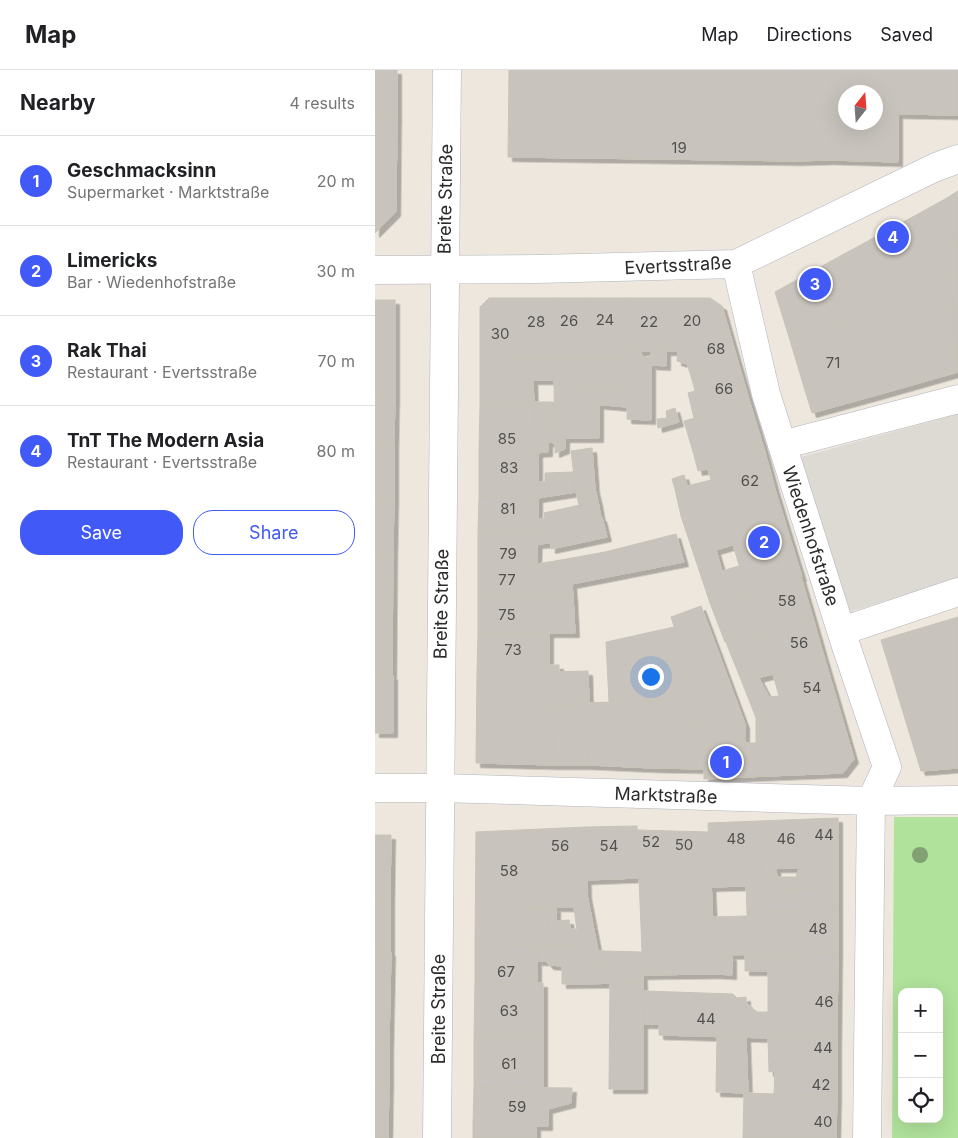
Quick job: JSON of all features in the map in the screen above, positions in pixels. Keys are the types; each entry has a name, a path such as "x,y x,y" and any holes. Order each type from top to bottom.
{"street":[{"name":"Breite Straße","path":"437,1138 447,70"},
{"name":"Evertsstraße","path":"375,270 678,267 736,264 936,167 958,159"},
{"name":"Wiedenhofstraße","path":"736,264 766,394 887,767 871,801"},
{"path":"782,445 958,399"},
{"path":"842,631 958,592"},
{"name":"Marktstraße","path":"375,788 440,788 871,801 958,800"},
{"path":"867,1138 871,801"}],"green space":[{"path":"894,817 958,817 958,1138 892,1138"}],"shaded area":[{"path":"958,414 958,578 846,613 801,457"}],"building":[{"path":"375,70 397,70 397,117 375,117"},
{"path":"509,70 798,70 797,161 508,157"},
{"path":"798,70 833,70 832,85 830,84 830,139 833,142 833,151 829,153 829,160 797,161"},
{"path":"833,70 958,70 958,115 898,114 898,162 829,160 829,153 833,151 833,142 830,139 830,84 832,85"},
{"path":"375,117 397,117 396,212 375,233"},
{"path":"958,191 958,248 950,225 945,199"},
{"path":"945,199 950,225 958,248 958,306 953,305 951,287 946,278 951,276 918,214"},
{"path":"918,214 951,276 946,278 951,287 958,372 916,384 911,326 887,272 884,274 868,241"},
{"path":"868,241 884,274 887,272 911,326 916,384 877,395 864,337 846,342 841,321 858,316 844,254"},
{"path":"844,254 858,316 789,337 775,292"},
{"path":"489,298 519,298 519,359 502,359 502,405 480,405 480,307"},
{"path":"519,298 554,298 554,359 519,359"},
{"path":"554,298 592,298 592,359 554,359"},
{"path":"592,298 627,298 627,359 592,359"},
{"path":"627,298 668,298 668,351 627,351"},
{"path":"668,298 710,298 722,306 738,362 691,376 687,364 677,361 678,351 668,351"},
{"path":"375,300 395,300 395,397 375,398"},
{"path":"953,305 958,306 958,368"},
{"path":"841,321 846,342 795,357 789,337"},
{"path":"864,337 871,368 804,387 795,357"},
{"path":"627,351 641,351 642,357 651,357 651,420 627,419"},
{"path":"651,351 666,351 666,366 652,365"},
{"path":"502,359 519,359 518,405 502,405"},
{"path":"519,359 554,359 554,380 533,380 534,405 518,405"},
{"path":"554,359 592,359 592,386 554,385"},
{"path":"592,359 627,359 627,386 592,386"},
{"path":"738,362 750,403 694,418 688,393 695,391 691,376"},
{"path":"871,368 877,395 812,413 804,387"},
{"path":"554,385 592,386 592,404 599,405 599,438 555,438"},
{"path":"592,386 627,386 627,407 592,404"},
{"path":"395,397 394,444 375,444 375,398"},
{"path":"535,402 545,402 545,424 535,424"},
{"path":"545,402 554,402 554,425 545,424"},
{"path":"750,403 765,452 708,469 703,452 694,455 684,421"},
{"path":"480,405 535,405 534,453 479,451"},
{"path":"675,408 679,422 658,428 657,419 667,418 666,411"},
{"path":"535,424 554,425 555,443 548,442 548,452 534,453"},
{"path":"555,438 565,438 565,449 555,453"},
{"path":"375,444 394,444 394,499 375,499"},
{"path":"592,448 595,489 576,492 571,451"},
{"path":"479,451 538,452 538,498 479,497"},
{"path":"703,452 708,469 698,471 694,455"},
{"path":"765,452 775,489 718,505 708,469"},
{"path":"573,472 576,492 538,498 538,482 545,482 545,473"},
{"path":"684,475 687,485 675,489 672,479"},
{"path":"711,480 718,505 681,516 675,489"},
{"path":"595,489 598,501 579,505 576,492"},
{"path":"775,489 802,577 747,592 721,504"},
{"path":"479,497 538,498 538,531 478,531"},
{"path":"375,499 394,499 393,553 375,553"},
{"path":"598,501 601,518 538,531 538,519 545,518 544,513"},
{"path":"721,504 733,545 716,550 722,571 739,566 747,592 710,603 681,516"},
{"path":"602,517 607,537 551,549 551,543 538,544 538,531"},
{"path":"478,531 538,531 537,564 478,563"},
{"path":"676,534 684,562 572,584 573,595 555,595 555,561 605,552"},
{"path":"375,553 393,553 392,674 375,674"},
{"path":"555,561 555,595 537,595 537,564"},
{"path":"478,563 537,564 537,595 478,595"},
{"path":"801,577 813,618 760,633 748,592"},
{"path":"748,592 760,633 725,642 710,603"},
{"path":"478,595 537,595 536,633 478,633"},
{"path":"537,595 573,595 575,633 536,633"},
{"path":"701,606 745,724 701,726 689,671 671,617"},
{"path":"958,617 958,768 921,771 881,640"},
{"path":"813,618 825,660 773,674 760,633"},
{"path":"674,627 686,662 648,671 650,701 609,702 606,642"},
{"path":"478,633 549,633 549,672 477,672"},
{"path":"760,633 764,644 731,655 726,642"},
{"path":"764,644 773,674 742,682 731,655"},
{"path":"825,660 836,697 783,711 773,674"},
{"path":"686,662 695,700 650,701 648,671"},
{"path":"549,665 559,665 559,672 549,672"},
{"path":"588,671 589,703 552,705 549,672"},
{"path":"477,672 549,672 554,765 476,763"},
{"path":"375,674 393,675 393,733 375,733"},
{"path":"759,678 769,697 779,696 783,711 756,718 742,682"},
{"path":"836,697 854,759 843,773 745,777 745,743 756,743 756,735 772,736 772,714"},
{"path":"695,700 702,727 651,728 650,701"},
{"path":"650,701 653,768 588,765 587,731 583,731 581,703"},
{"path":"552,705 581,705 583,731 587,731 588,765 554,765"},
{"path":"772,714 772,736 756,735 756,718"},
{"path":"745,724 745,777 704,779 705,726"},
{"path":"705,726 705,769 653,768 651,728"},
{"path":"838,818 838,888 787,889 787,877 808,877 808,866 811,865 811,819"},
{"path":"811,819 811,865 808,866 808,877 796,877 799,868 776,868 777,877 787,877 787,889 762,890 759,821"},
{"path":"759,821 762,890 838,888 838,910 747,912 746,886 711,887 708,823"},
{"path":"637,826 639,878 587,880 586,827"},
{"path":"586,827 587,894 598,951 604,951 606,963 581,963 574,907 545,907 541,829"},
{"path":"541,829 545,907 528,908 530,945 475,944 476,832"},
{"path":"637,830 709,832 715,974 643,975"},
{"path":"375,835 391,835 390,900 375,900"},
{"path":"375,900 390,900 390,952 375,952"},
{"path":"528,908 547,908 549,945 530,945"},
{"path":"547,908 556,908 556,921 569,920 570,929 576,929 577,945 549,945"},
{"path":"838,910 838,953 714,955 712,917 747,916 747,912"},
{"path":"475,944 537,945 537,983 475,982"},
{"path":"537,945 579,946 581,963 606,963 604,951 642,952 643,983 562,984 562,966 549,965 546,961 538,961"},
{"path":"375,952 391,952 389,1045 375,1045"},
{"path":"838,953 837,1038 768,1038 768,971 745,971 745,955"},
{"path":"714,955 732,956 732,975 715,974"},
{"path":"475,982 543,983 543,1038 474,1038"},
{"path":"643,983 643,1089 609,1089 610,984"},
{"path":"644,991 733,994 737,998 746,997 746,1003 753,1008 753,1012 768,1012 768,1038 659,1035 659,1024 643,1024"},
{"path":"717,1037 746,1038 748,1093 716,1092"},
{"path":"474,1038 543,1038 543,1088 474,1087"},
{"path":"768,1038 837,1038 837,1096 774,1094 775,1071 769,1072"},
{"path":"375,1045 389,1045 389,1083 375,1083"},
{"path":"375,1083 389,1083 388,1138 375,1138"},
{"path":"474,1087 572,1088 571,1103 548,1109 548,1126 473,1125"},
{"path":"744,1093 774,1094 773,1138 743,1138"},
{"path":"774,1094 837,1096 836,1138 773,1138"},
{"path":"473,1125 536,1126 536,1138 473,1138"}],"place":[{"name":"TnT The Modern Asia","path":"893,237"},
{"name":"Rak Thai","path":"815,284"},
{"name":"Limericks","path":"764,542"},
{"name":"Geschmacksinn","path":"726,762"}]}
